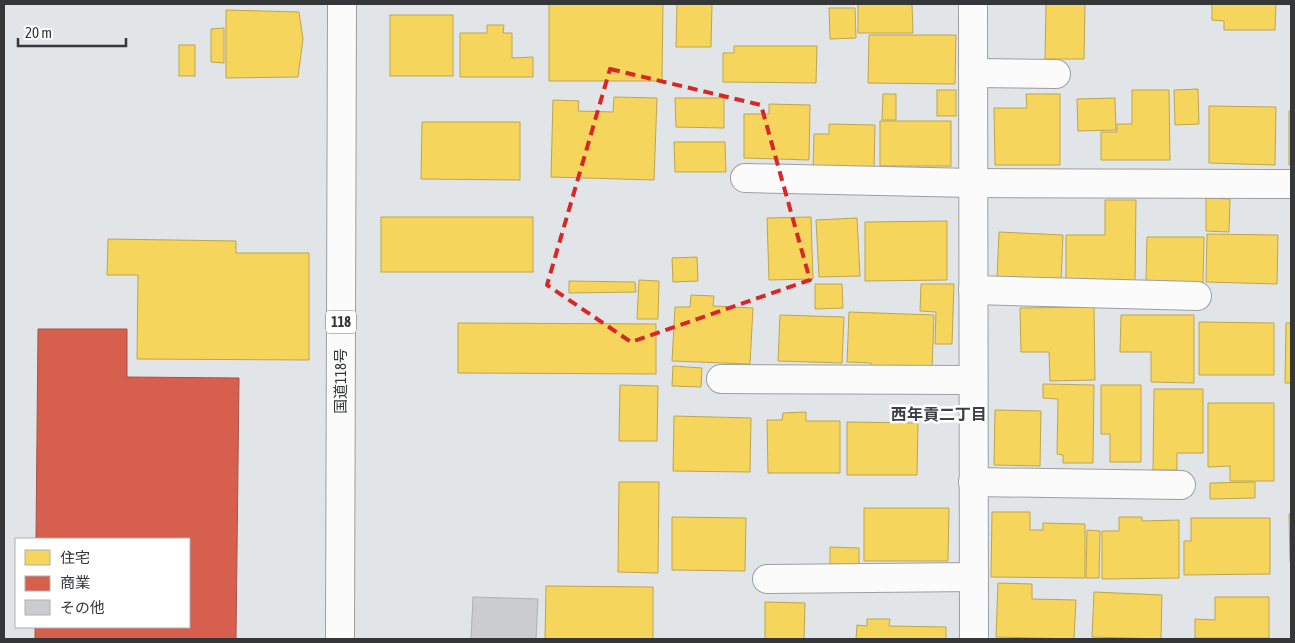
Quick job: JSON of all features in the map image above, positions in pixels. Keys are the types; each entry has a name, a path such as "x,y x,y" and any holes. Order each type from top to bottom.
{"main road":[{"name":"国道118号","path":"340,639 342,4"},
{"path":"973,4 974,639"},
{"path":"973,73 1056,74"},
{"path":"744,178 973,183 1291,184"},
{"path":"973,290 1197,296"},
{"path":"721,379 973,380"},
{"path":"974,482 1181,485"},
{"path":"766,579 974,577"}],"highlighted area":[{"path":"610,69 761,105 810,280 631,342 547,285"}],"building: 住宅":[{"path":"549,4 663,4 662,81 549,81"},
{"path":"677,4 712,4 711,47 676,47"},
{"path":"858,4 912,4 913,33 858,33"},
{"path":"1046,4 1085,4 1084,59 1045,59"},
{"path":"1212,4 1276,4 1275,30 1224,30 1224,21 1212,20"},
{"path":"829,8 855,8 856,38 830,39"},
{"path":"226,10 299,12 303,39 298,77 226,78"},
{"path":"390,15 453,15 453,76 390,76"},
{"path":"487,25 504,25 503,33 512,33 512,58 533,57 533,77 460,77 460,33 487,33"},
{"path":"224,28 224,63 211,62 211,29"},
{"path":"869,35 956,35 955,84 868,83"},
{"path":"179,45 195,45 195,76 179,76"},
{"path":"734,46 817,46 816,83 723,82 723,53 734,53"},
{"path":"1198,89 1199,124 1175,125 1174,90"},
{"path":"937,90 956,90 956,116 937,116"},
{"path":"1132,90 1169,90 1170,160 1101,160 1101,132 1117,132 1117,124 1132,124"},
{"path":"883,94 896,94 896,120 882,120"},
{"path":"1026,94 1060,94 1060,165 995,165 994,108 1027,108"},
{"path":"614,97 657,98 654,180 551,177 553,100 579,101 578,111 613,112"},
{"path":"675,98 724,98 724,128 676,127"},
{"path":"1115,98 1116,130 1078,131 1077,99"},
{"path":"769,104 810,105 809,160 744,158 744,114 769,114"},
{"path":"1209,106 1276,107 1275,165 1209,163"},
{"path":"1289,111 1291,111 1291,165 1289,165"},
{"path":"880,121 951,121 951,166 880,166"},
{"path":"422,122 520,122 520,180 421,179"},
{"path":"829,124 875,125 874,170 813,169 814,134 829,134"},
{"path":"674,142 725,142 726,172 675,172"},
{"path":"1206,198 1230,199 1229,232 1206,231"},
{"path":"1105,200 1136,200 1135,283 1066,283 1066,235 1105,235"},
{"path":"381,217 533,217 533,272 381,272"},
{"path":"811,217 813,279 769,280 767,218"},
{"path":"857,218 860,276 819,277 816,220"},
{"path":"947,221 947,280 865,281 865,222"},
{"path":"999,232 1063,235 1061,282 997,279"},
{"path":"1207,234 1278,235 1277,284 1206,282"},
{"path":"1147,237 1204,237 1203,283 1146,282"},
{"path":"108,239 236,241 236,253 309,253 309,360 137,359 138,275 107,275"},
{"path":"697,257 698,281 673,282 672,258"},
{"path":"639,280 659,281 658,319 637,319"},
{"path":"569,281 635,282 636,292 569,293"},
{"path":"815,284 842,284 843,308 815,309"},
{"path":"921,284 954,284 952,344 935,344 936,312 920,311"},
{"path":"691,295 714,296 713,306 753,308 750,364 672,361 675,307 690,307"},
{"path":"1094,307 1095,380 1050,381 1049,352 1021,352 1020,308"},
{"path":"849,312 934,315 932,369 871,367 871,363 847,362"},
{"path":"780,315 844,317 842,363 778,361"},
{"path":"1121,315 1194,315 1194,383 1151,382 1151,352 1120,352"},
{"path":"1199,322 1274,323 1274,375 1199,375"},
{"path":"458,323 656,324 656,374 458,373"},
{"path":"1286,323 1291,323 1291,383 1285,383"},
{"path":"673,366 702,368 701,387 672,386"},
{"path":"1043,384 1094,385 1093,463 1063,463 1063,455 1057,454 1058,399 1043,398"},
{"path":"620,385 658,386 657,441 619,441"},
{"path":"1101,385 1141,385 1141,462 1110,462 1110,434 1101,434"},
{"path":"1154,389 1203,389 1203,453 1177,453 1177,470 1153,470"},
{"path":"1208,403 1274,403 1274,481 1230,481 1230,466 1208,467"},
{"path":"995,410 1041,411 1040,466 994,465"},
{"path":"806,412 806,421 840,421 840,473 768,473 767,420 782,420 783,413"},
{"path":"674,416 751,418 750,472 673,471"},
{"path":"847,422 918,423 917,475 847,475"},
{"path":"619,482 659,482 658,573 618,572"},
{"path":"1255,482 1255,498 1210,499 1210,483"},
{"path":"864,508 949,508 948,561 864,561"},
{"path":"992,512 1030,512 1030,530 1043,530 1043,523 1085,524 1085,578 991,577"},
{"path":"1289,514 1291,514 1291,562 1290,562"},
{"path":"672,517 746,518 745,571 672,570"},
{"path":"1119,517 1142,517 1142,521 1179,520 1179,578 1102,579 1102,531 1119,531"},
{"path":"1191,518 1270,518 1270,574 1184,575 1184,541 1191,541"},
{"path":"1087,530 1100,531 1099,578 1086,578"},
{"path":"830,547 859,548 859,567 830,567"},
{"path":"998,583 1032,584 1032,599 1076,600 1074,639 996,637"},
{"path":"546,586 653,587 653,639 545,639"},
{"path":"1094,592 1162,595 1161,639 1092,637"},
{"path":"1215,597 1269,597 1269,638 1195,638 1195,619 1215,620"},
{"path":"765,602 805,603 804,639 765,639"},
{"path":"867,619 890,619 889,626 946,627 946,639 856,639 857,625 867,626"}],"building: 商業":[{"path":"38,329 127,329 127,377 239,378 236,639 35,639 35,628 190,628 190,538 36,538"}],"building: その他":[{"path":"473,597 538,599 536,639 471,639"}],"district":[{"name":"西年貢二丁目","path":"939,414"}]}
